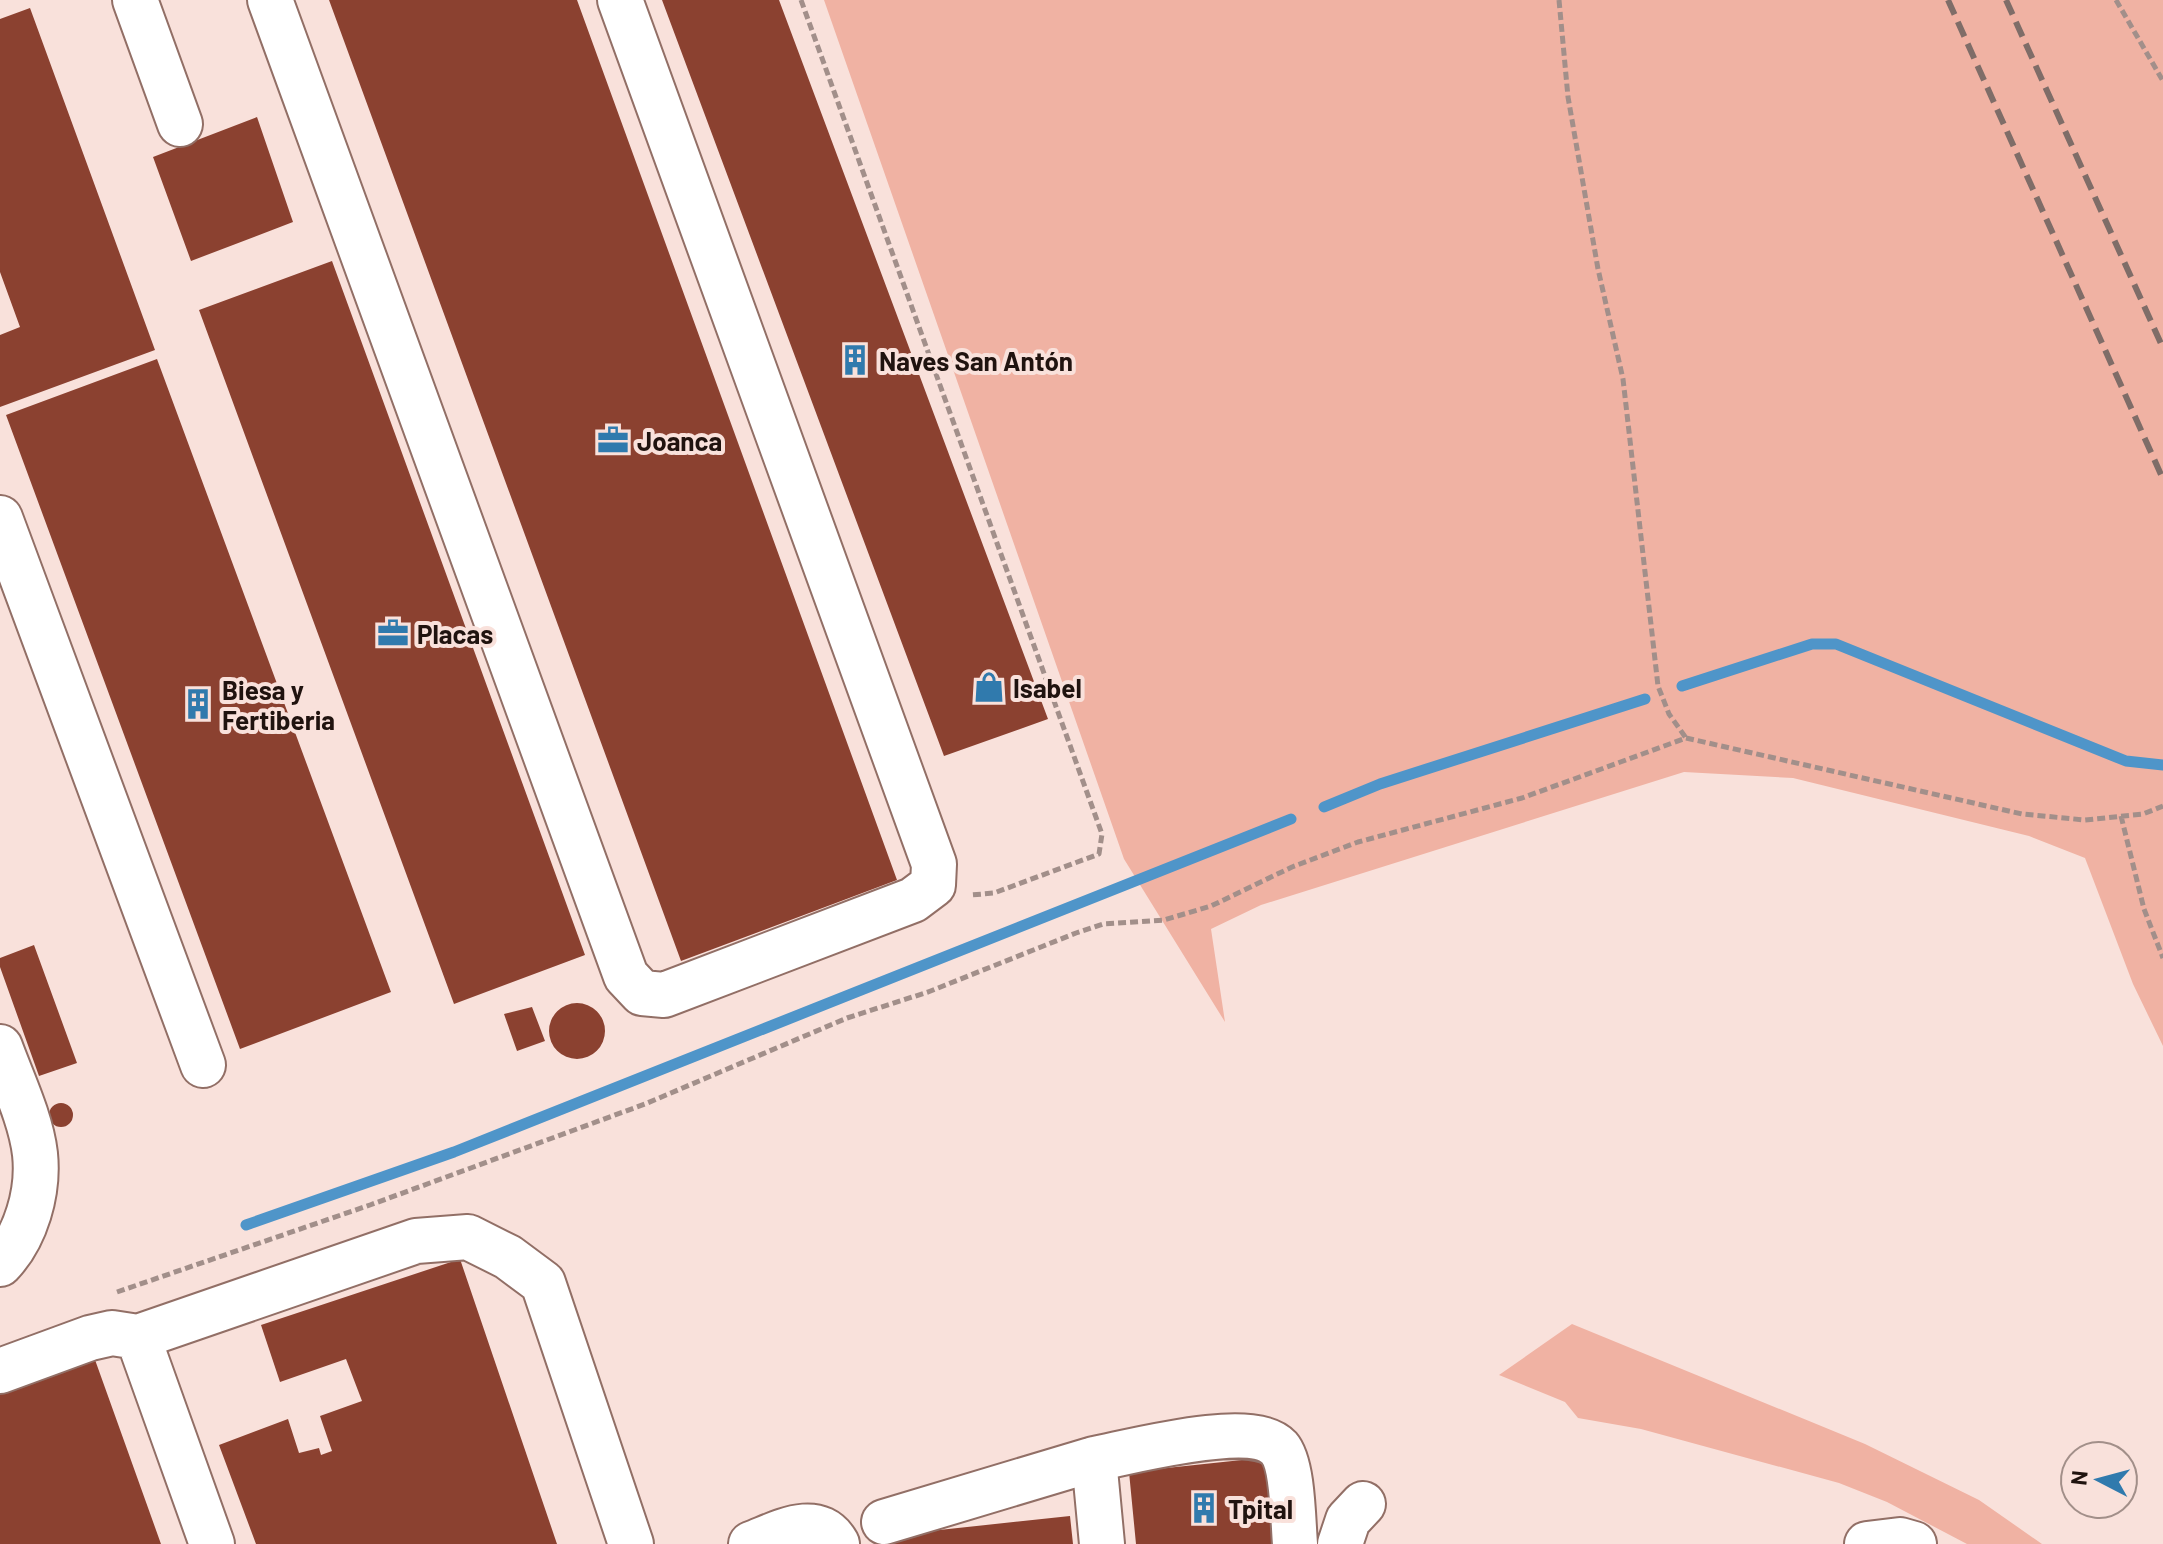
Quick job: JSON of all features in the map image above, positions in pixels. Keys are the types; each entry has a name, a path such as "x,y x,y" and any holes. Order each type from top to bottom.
{"lane":[{"path":"135,0 180,124"},
{"path":"270,0 626,976 642,993 664,995 913,900 933,885 934,864 620,0"},
{"path":"0,518 203,1065"},
{"path":"0,1047 35,1154 30,1206 16,1247 0,1264"},
{"path":"0,1371 112,1333 138,1337 416,1241 468,1237 508,1257 543,1283 631,1544"},
{"path":"138,1337 212,1544"},
{"path":"884,1522 1094,1459 1195,1440 1253,1436 1269,1441 1280,1449 1286,1463 1295,1544"},
{"path":"1094,1459 1102,1544"},
{"path":"1340,1544 1348,1520 1363,1504"},
{"path":"751,1544 804,1525 823,1529 837,1544"},
{"path":"1867,1544 1900,1540 1914,1544"}],"path":[{"path":"801,0 1102,834 1099,854 994,893 960,896 933,885"},
{"path":"1559,0 1571,113 1598,269 1623,379 1658,686 1669,714 1686,738"},
{"path":"2116,0 2163,81"},
{"path":"107,1296 645,1104 847,1018 928,992 1076,933 1103,924 1164,920 1211,906 1292,867 1358,842 1522,798 1686,738 2022,814 2085,820 2143,814 2163,806"},
{"path":"2121,816 2144,909 2163,958"}],"shaded area":[{"path":"824,0 2163,0 2163,1046 2133,984 2085,858 2029,836 1793,778 1684,772 1261,905 1211,929 1225,1022 1124,859"},
{"path":"1572,1324 1865,1444 1979,1500 2042,1544 1967,1544 1887,1502 1839,1483 1641,1429 1578,1418 1565,1402 1499,1375"}],"building":[{"name":"Joanca","path":"329,0 577,0 897,880 681,961"},
{"name":"Naves San Antón","path":"662,0 779,0 1048,719 944,756"},
{"path":"30,8 155,350 0,407 0,335 20,327 0,272 0,19"},
{"path":"257,117 293,222 191,261 153,157"},
{"name":"Placas","path":"332,261 585,955 454,1004 199,310"},
{"name":"Biesa y Fertiberia","path":"157,359 391,992 240,1049 6,415"},
{"path":"34,945 77,1063 39,1076 0,967 0,958"},
{"path":"577,1003 597,1011 605,1031 597,1051 577,1059 557,1051 549,1031 557,1011"},
{"path":"532,1007 545,1041 517,1051 504,1014"},
{"path":"61,1103 69,1107 73,1115 69,1123 61,1127 53,1123 49,1115 53,1107"},
{"path":"460,1259 557,1544 256,1544 219,1445 288,1419 299,1453 319,1448 321,1455 332,1451 320,1416 362,1401 346,1359 280,1382 261,1325"},
{"path":"94,1357 161,1544 0,1544 0,1391"},
{"name":"Tpital","path":"1270,1457 1279,1544 1136,1544 1129,1472"},
{"path":"1070,1516 1073,1544 886,1544 883,1536"}],"waterway":[{"path":"1682,686 1812,644 1836,644 2126,761 2163,765"},
{"path":"1324,807 1380,784 1645,699"},
{"path":"246,1225 454,1152 1291,819"}],"railway":[{"path":"1948,0 2163,479"},
{"path":"2006,0 2163,348"}],"place":[{"name":"Naves San Antón","path":"855,360"},
{"name":"Joanca","path":"613,440"},
{"name":"Placas","path":"393,633"},
{"name":"Isabel","path":"989,687"},
{"name":"Biesa y Fertiberia","path":"198,704"},
{"name":"Tpital","path":"1204,1508"}]}
